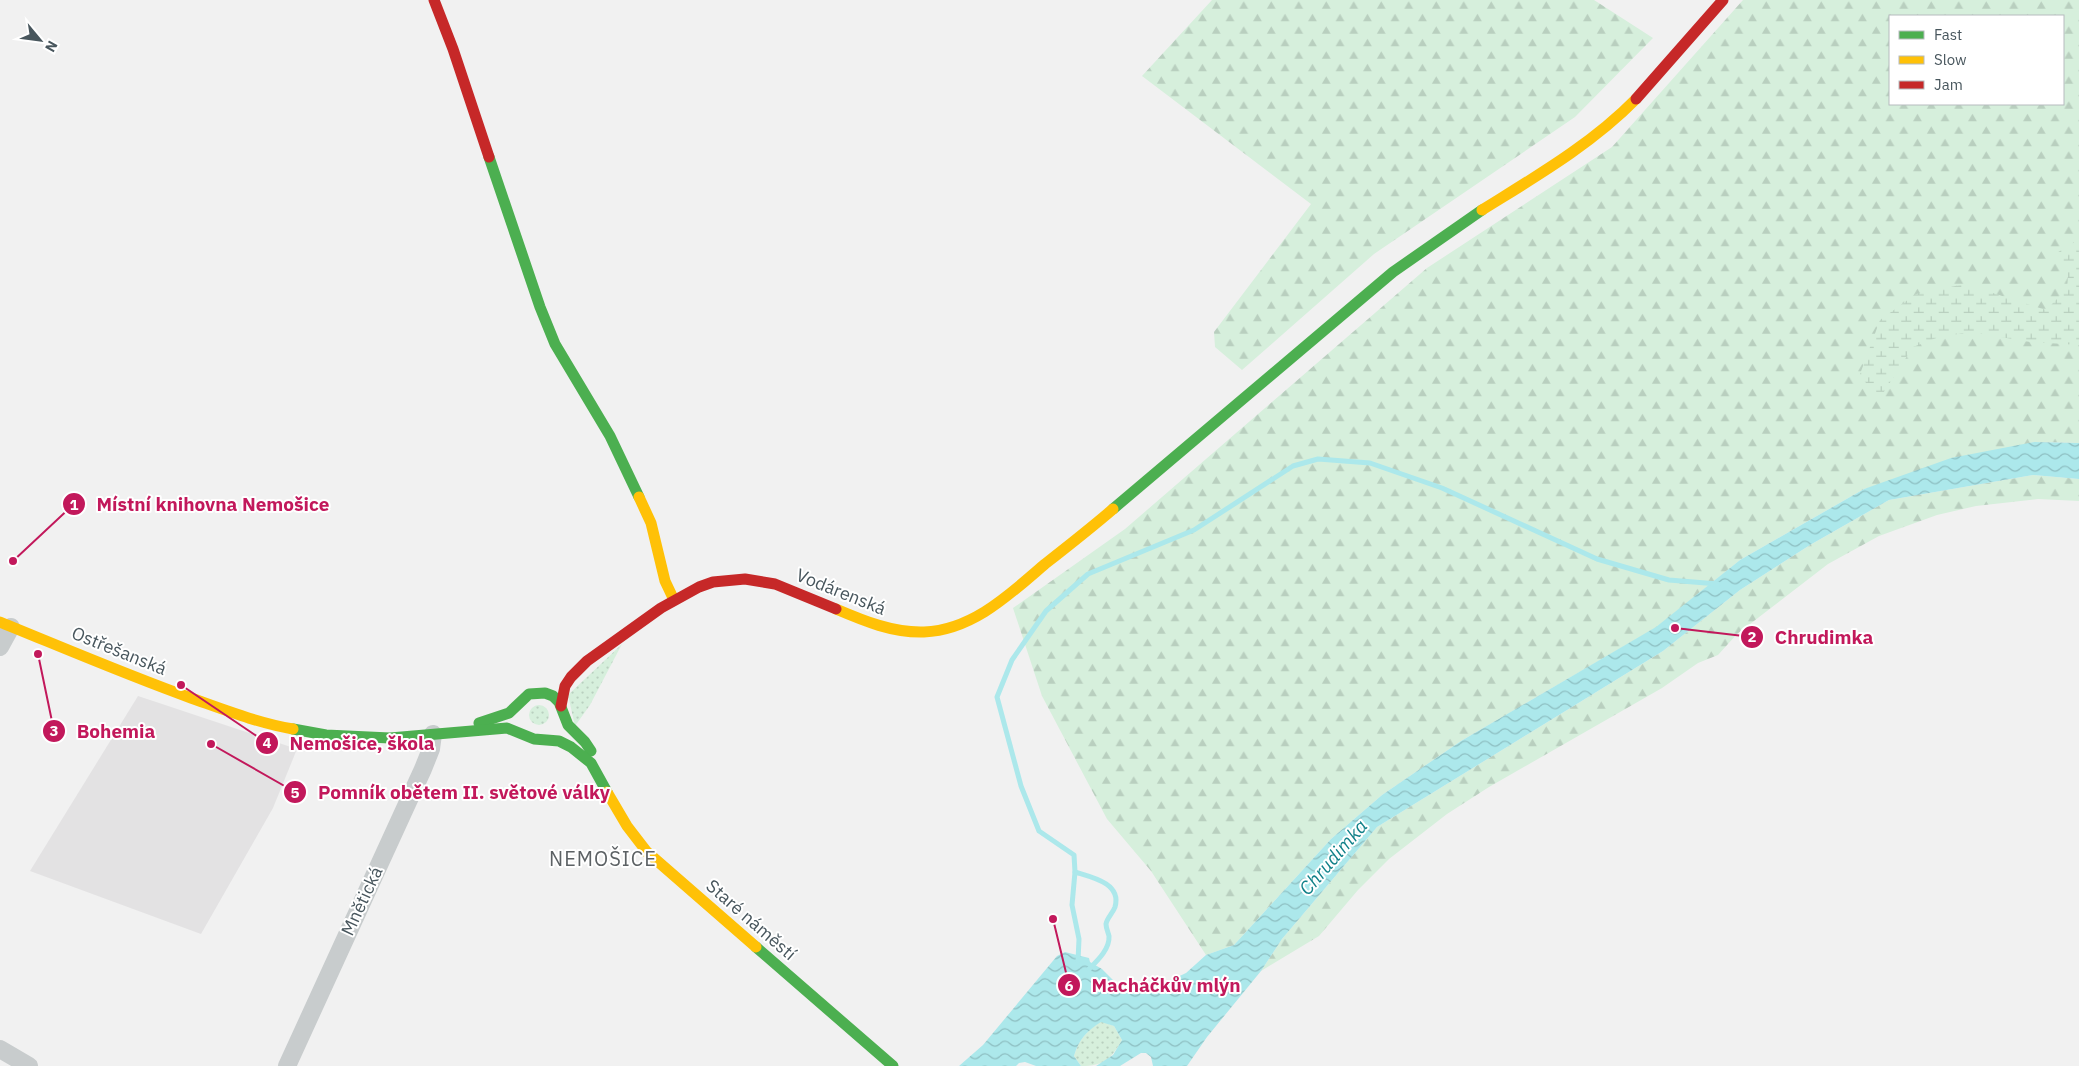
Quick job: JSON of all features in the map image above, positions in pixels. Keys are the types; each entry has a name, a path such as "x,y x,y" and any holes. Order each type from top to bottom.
{"street":[{"path":"434,0 453,49 540,307 555,344 610,436 651,523 656,536 663,578 674,600"},
{"name":"Vodárenská","path":"532,693 552,683 573,666 597,653 674,600 717,581 758,581 795,591 868,623 903,632 936,631 952,627 981,614 1090,528 1418,253 1571,152 1613,121 1649,84 1723,0"},
{"path":"0,647 5,625"},
{"name":"Ostřešanská","path":"5,625 160,687 274,726 358,737 390,738 442,733"},
{"name":"Vodárenská","path":"561,708 561,696 568,681 597,653"},
{"path":"442,733 504,716 532,693"},
{"name":"Staré náměstí","path":"532,693 549,694 556,699 568,725 588,746 605,785 627,826 647,852 894,1066"},
{"path":"519,702 515,713 516,721 521,732 527,736"},
{"path":"544,739 552,736 560,727 562,719 561,708"},
{"name":"Staré náměstí","path":"442,733 507,728 537,739 552,739 567,744 587,759 605,785"},
{"name":"Mnětická","path":"286,1066 431,749 442,733"},
{"path":"0,1049 29,1066"}],"shaded area":[{"path":"138,696 297,749 273,808 201,934 30,871"}],"green space":[{"path":"1212,0 1594,0 1653,38 1575,117 1374,254 1242,370 1215,347 1214,332 1311,204 1142,76"},
{"path":"1743,0 2079,0 2079,443 2034,442 1864,489 1740,560 1657,627 1461,741 1382,795 1331,839 1234,945 1206,955 1151,871 1107,819 1042,696 1013,608 1125,529 1427,268 1612,147"},
{"path":"2079,239 2079,345 2030,342 1971,332 1939,337 1913,347 1878,401 1860,374 1880,320 1916,294 1965,284 2046,310 2067,289 2068,276 2055,254"},
{"path":"2033,475 2079,479 2079,501 2038,499 1976,506 1937,515 1879,536 1828,564 1737,634 1718,655 1698,663 1662,688 1489,787 1447,814 1389,859 1358,890 1319,936 1261,971 1282,939 1377,827 1663,651 1740,590 1810,545 1889,500"},
{"path":"622,644 590,705 575,726 568,695"},
{"path":"539,705 546,708 549,715 546,722 539,725 532,722 529,715 532,708"},
{"path":"1101,1021 1114,1026 1122,1040 1106,1060 1096,1065 1081,1066 1074,1056 1078,1045 1084,1036"}],"water":[{"path":"2034,442 2079,443 2079,479 2033,475 1889,500 1810,545 1740,590 1663,651 1377,827 1282,939 1261,971 1207,1037 1187,1066 1153,1066 1151,1057 1146,1053 1141,1053 1120,1066 1096,1066 1113,1055 1122,1040 1114,1026 1101,1022 1088,1032 1078,1045 1074,1056 1081,1066 1036,1066 1025,1062 1019,1063 1016,1066 959,1066 983,1045 1057,956 1065,952 1089,958 1090,962 1102,969 1116,983 1142,990 1156,987 1186,973 1206,955 1234,945 1331,839 1382,795 1461,741 1656,627 1740,560 1864,489 1951,458"}],"waterway":[{"path":"1078,961 1079,939 1072,905 1075,872 1074,855 1039,831 1021,786 997,697 1012,660 1046,611 1088,574 1194,530 1293,466 1318,459 1370,463 1442,488 1597,559 1669,580 1718,584"},
{"path":"1075,872 1104,882 1114,892 1116,899 1115,907 1106,924 1109,941 1102,954 1089,969"}],"traffic: fast":[{"path":"489,157 540,307 555,344 610,436 639,497"},
{"path":"1113,509 1393,272 1482,210"},
{"path":"479,723 509,713 529,694 545,693 553,696 559,702 568,725 591,751"},
{"path":"293,729 326,735 390,738 507,728 534,739 559,741 571,747 591,763 607,792"},
{"path":"756,947 893,1066"}],"traffic: slow":[{"path":"1482,210 1582,145 1601,131 1636,99"},
{"path":"639,497 651,523 665,581 674,600"},
{"path":"836,609 868,622 901,631 924,632 942,630 959,625 975,618 1004,598 1113,509"},
{"path":"0,622 119,671 229,712 293,729"},
{"path":"607,792 627,826 647,852 756,947"}],"traffic: jam":[{"path":"434,0 453,49 489,157"},
{"path":"1636,99 1723,0"},
{"path":"561,706 565,686 587,661 661,608 699,587 713,582 745,579 775,584 836,609"}],"place":[{"name":"Místní knihovna Nemošice","path":"13,561"},
{"name":"Chrudimka","path":"1675,628"},
{"name":"Bohemia","path":"38,654"},
{"name":"Nemošice, škola","path":"181,685"},
{"name":"Pomník obětem II. světové války","path":"211,744"},
{"name":"Macháčkův mlýn","path":"1053,919"}],"district":[{"name":"NEMOŠICE","path":"603,859"}]}
